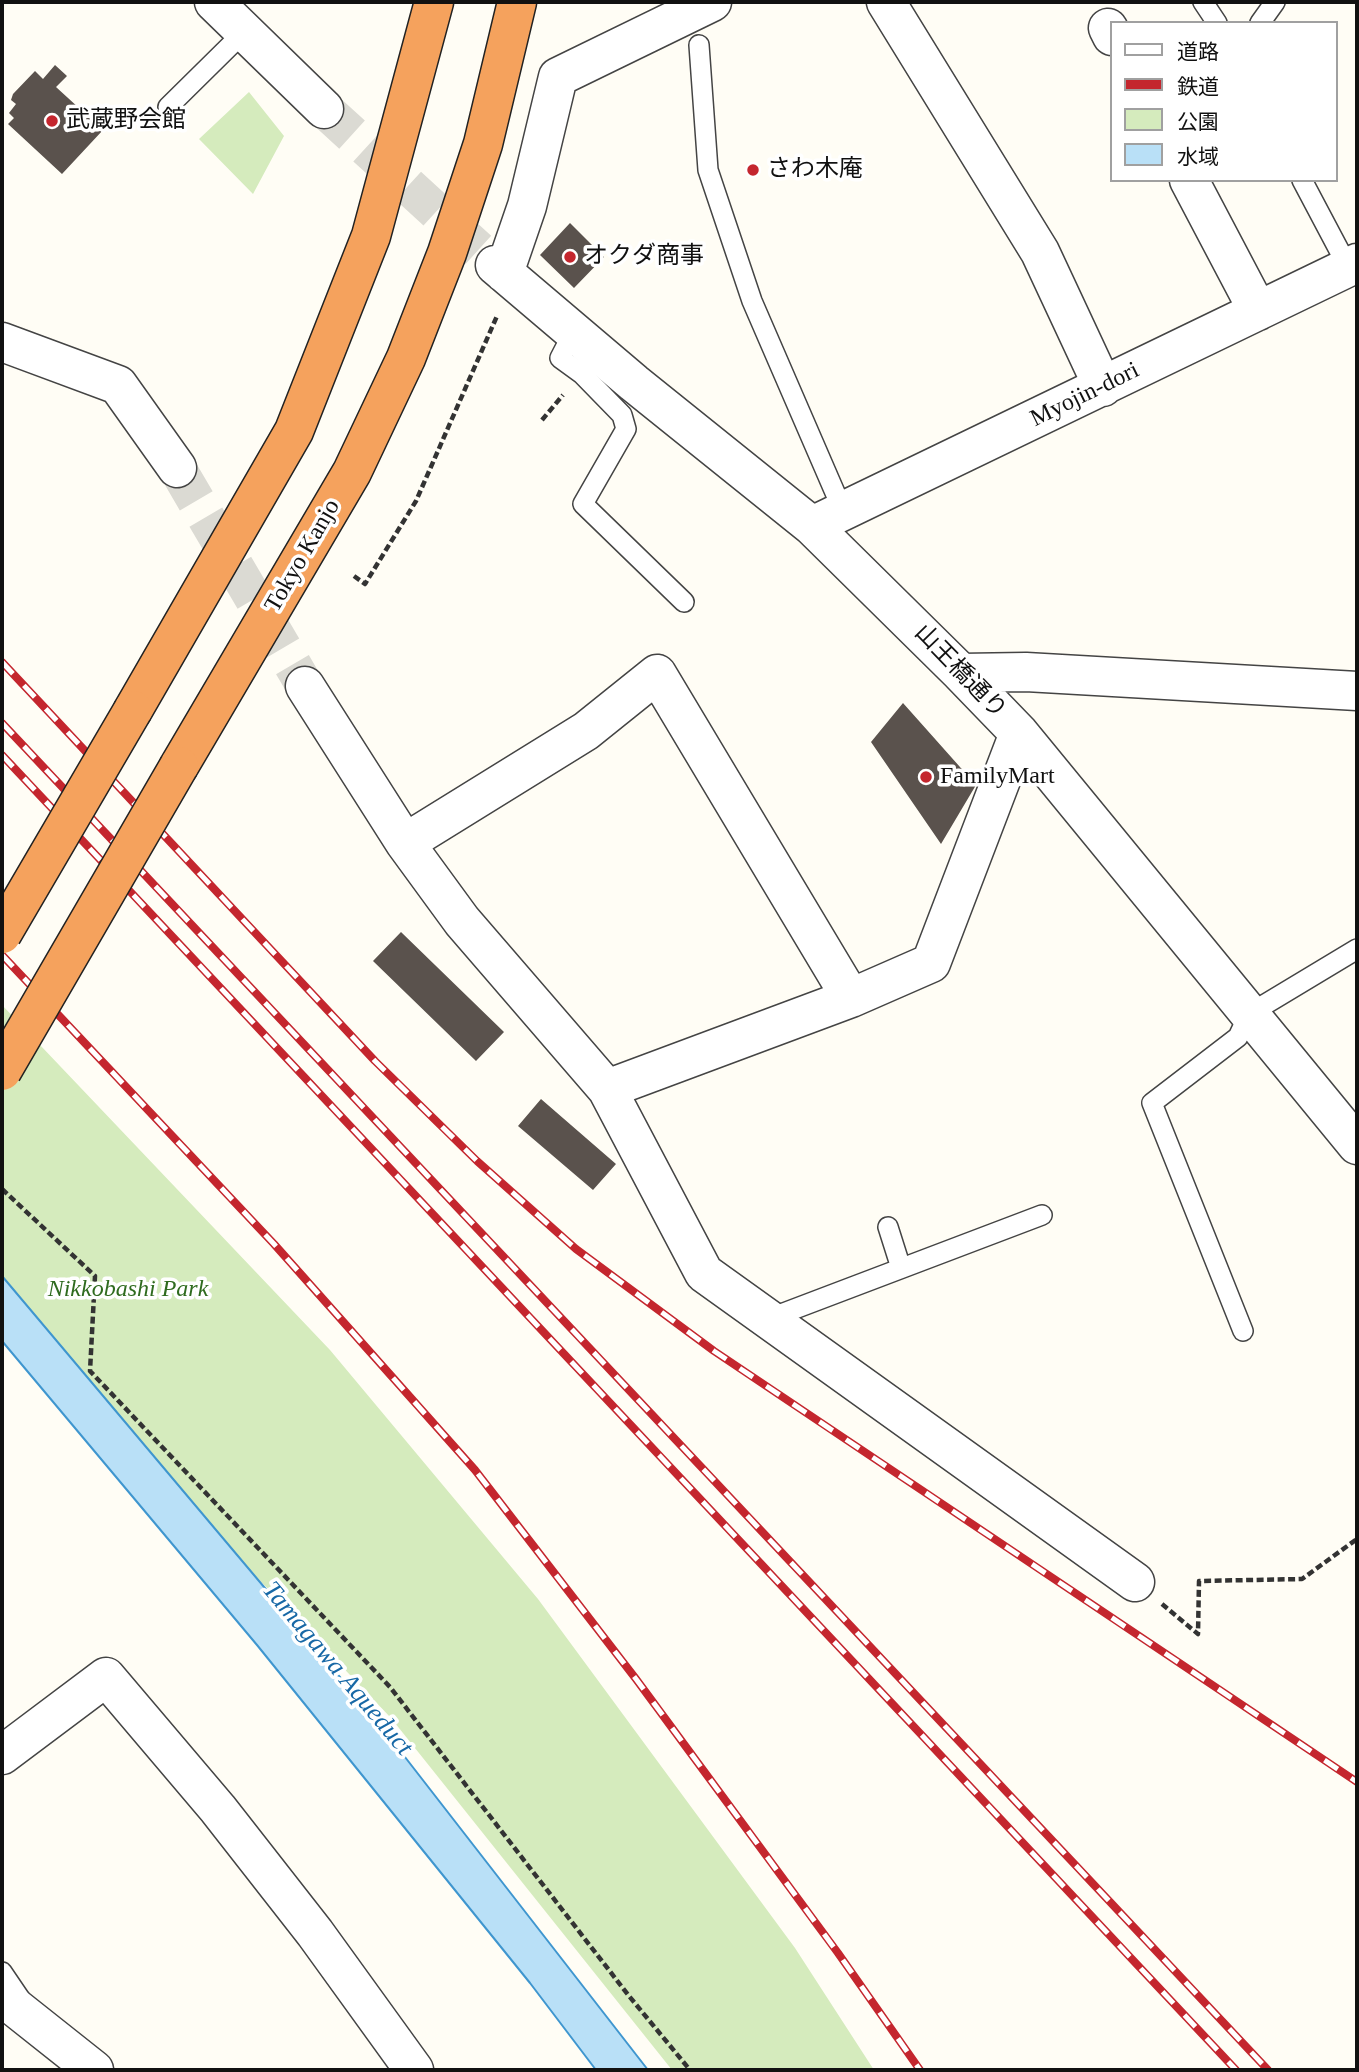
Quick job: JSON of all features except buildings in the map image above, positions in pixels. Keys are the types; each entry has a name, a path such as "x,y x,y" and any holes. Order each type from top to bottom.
{"highway":[{"path":"2,934 294,431 371,236 433,2"},
{"name":"Tokyo Kanjo","path":"2,1071 352,472 406,358 447,253 483,144 517,2"}],"street":[{"path":"214,2 324,109"},
{"path":"504,273 527,206 558,77 678,22 712,2"},
{"path":"886,2 1040,252 1103,387"},
{"path":"1190,182 1258,311"},
{"name":"Myojin-dori","path":"827,518 1352,265"},
{"name":"山王橋通り","path":"504,273 573,333 827,518 961,673 1019,733 1357,1145"},
{"path":"2,342 118,385 177,468"},
{"path":"961,673 1026,672 1357,691"},
{"path":"405,843 586,731 657,674 851,998"},
{"path":"305,685 405,843 462,921 607,1089 704,1273 1135,1582"},
{"path":"607,1089 851,998 931,963 1019,733"},
{"path":"2,1755 106,1677 218,1809 316,1933 397,2064"},
{"path":"2,1997 94,2070"}],"lane":[{"path":"1203,2 1216,21"},
{"path":"1261,21 1275,2"},
{"path":"678,22 708,170 827,518"},
{"path":"168,107 245,31"},
{"path":"1303,182 1352,265"},
{"path":"573,333 560,358 582,374 622,415 626,429 583,504 684,603"},
{"path":"1243,1331 1152,1103 1238,1037 1249,1014 1357,949"},
{"path":"768,1319 1042,1215"},
{"path":"888,1227 901,1268"},
{"path":"2,1972 37,2024"}],"path":[{"path":"354,576 365,584 416,501 504,273"},
{"path":"2,1189 95,1276 90,1371 390,1687 629,1996 690,2070"},
{"path":"1135,1582 1198,1634 1199,1581 1302,1579 1357,1539"}],"green space":[{"path":"249,92 284,136 253,194 199,139"},
{"name":"Nikkobashi Park","path":"2,1005 330,1350 538,1599 795,1948 874,2070 672,2070 391,1718 2,1310"}],"water":[{"path":"2,1276 377,1721 648,2070 596,2070 530,1983 257,1645 2,1341"}],"tunnel":[{"path":"324,109 495,265"},
{"path":"177,468 305,686"}],"railway":[{"path":"2,662 375,1061 477,1161 576,1249 714,1351 1357,1782"},
{"path":"2,723 1268,2070"},
{"path":"2,755 1236,2070"},
{"path":"2,955 274,1244 475,1470 636,1679 838,1953 920,2070"}],"place":[{"name":"武蔵野会館","path":"52,121"},
{"name":"さわ木庵","path":"753,170"},
{"name":"オクダ商事","path":"570,257"},
{"name":"FamilyMart","path":"926,777"}],"water label":[{"name":"Tamagawa Aqueduct","path":"337,1669"}]}
